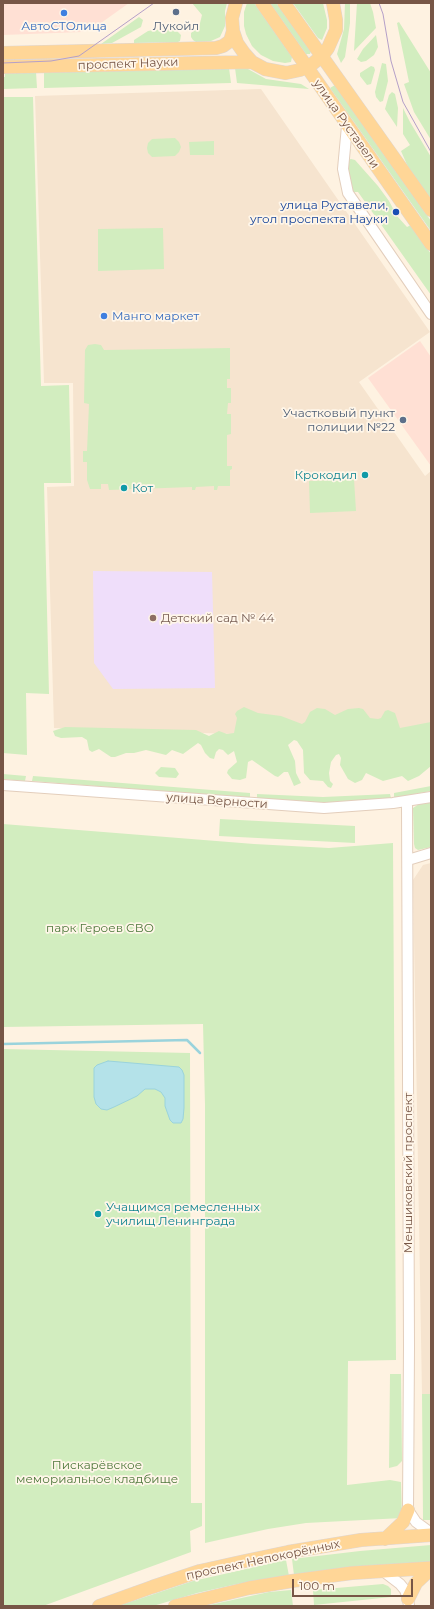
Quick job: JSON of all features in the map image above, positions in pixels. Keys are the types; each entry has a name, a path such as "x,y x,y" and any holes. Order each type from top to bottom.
{"main road":[{"name":"проспект Науки","path":"236,3 232,18 233,31 240,48 252,62 265,69 279,72 293,72 307,68 322,56 333,39 336,20 333,3"},
{"name":"улица Руставели","path":"262,3 431,244"},
{"name":"улица Руставели","path":"284,3 431,210"},
{"name":"проспект Науки","path":"3,52 216,48 223,46 230,40 233,31"},
{"path":"153,48 154,63"},
{"name":"проспект Науки","path":"3,68 154,63 252,62"},
{"path":"385,1538 403,1522 408,1510"},
{"name":"проспект Непокорённых","path":"99,1606 152,1586 200,1571 308,1548 361,1540 431,1534"},
{"path":"409,1603 416,1583 431,1568"},
{"name":"проспект Непокорённых","path":"175,1606 249,1588 292,1581 383,1570 431,1568"}],"street":[{"name":"проспект Науки","path":"336,20 341,3"},
{"path":"347,126 342,169 348,194 431,314"},
{"name":"улица Верности","path":"3,784 324,808 348,808 407,802 431,797"},
{"name":"Меншиковский проспект","path":"407,802 408,1510"},
{"path":"408,860 431,854"},
{"path":"408,1510 416,1522 431,1534"},
{"path":"383,1570 405,1590 409,1603"}],"shaded area":[{"path":"3,3 129,3 101,23 82,32 3,35"},
{"path":"261,89 430,332 359,382 425,476 431,471 431,727 233,734 54,728 47,487 74,486 73,383 44,383 35,96"},
{"path":"420,341 431,357 431,466 368,378"},
{"name":"Детский сад № 44","path":"93,571 212,572 215,688 113,689 94,663"},
{"path":"431,863 431,1394 422,1394 413,880 423,865"}],"green space":[{"path":"192,3 227,3 225,11 225,26 220,37 211,41 196,42 193,40 191,33 199,27 202,15"},
{"path":"247,3 254,3 292,57 291,62 285,63 273,61 261,55 252,46 244,26 244,12"},
{"path":"270,3 276,3 311,51 310,54 306,54"},
{"path":"293,3 323,3 327,20 327,28 322,40 318,38"},
{"path":"345,3 350,3 350,23 345,57 341,63 337,54 344,29"},
{"path":"357,3 370,3 376,28 354,51"},
{"path":"139,17 143,20 141,27 112,43 101,44"},
{"path":"399,22 431,73 431,140 414,112 404,84 409,82 397,23"},
{"path":"176,30 181,35 180,41 134,43 134,40 148,31"},
{"path":"376,35 378,47 374,55 366,61 361,62 357,59 363,49"},
{"path":"382,63 386,64 388,81 383,101 380,102 376,97 375,92"},
{"path":"371,66 374,67 375,70 371,84 367,85 360,76 360,73"},
{"path":"229,68 231,83 44,88 44,72"},
{"path":"235,68 248,69 266,79 301,84 309,89 237,83"},
{"path":"36,72 37,88 3,89 3,77 5,77 5,73"},
{"path":"335,85 431,221 431,231 330,88"},
{"path":"392,92 395,94 398,108 397,127 385,109 389,95"},
{"path":"3,97 33,97 41,386 69,385 71,483 44,483 49,694 26,693 27,755 3,753"},
{"path":"403,108 431,157 431,199 408,167 401,151 410,145 403,134"},
{"path":"175,138 181,147 175,156 152,157 148,153 148,143 152,139"},
{"path":"214,141 214,155 190,155 189,142"},
{"path":"348,160 355,160 378,186 389,201 397,216 407,227 411,225 431,254 431,295 358,192 353,192 347,168"},
{"path":"163,228 164,269 98,271 98,229"},
{"path":"88,345 101,345 104,350 230,348 230,379 227,379 227,388 231,388 231,403 228,403 227,414 231,414 231,434 227,435 227,466 232,466 232,469 230,470 230,486 218,486 217,490 214,490 214,486 196,487 195,490 192,490 192,487 109,490 108,484 101,484 101,489 90,489 87,480 87,462 83,462 83,451 87,451 89,404 84,403 85,350"},
{"path":"354,479 356,511 310,513 309,481"},
{"path":"244,707 258,713 281,716 302,724 305,722 310,712 317,708 325,709 335,715 348,709 359,708 363,709 370,718 378,719 381,718 385,711 388,710 395,713 400,728 431,722 431,766 419,776 408,781 402,776 383,781 366,773 362,780 355,783 348,779 340,765 341,758 339,754 336,755 331,762 329,773 330,781 333,784 331,788 328,787 323,781 310,780 304,773 303,750 297,741 294,740 288,745 295,761 296,773 301,783 294,786 288,772 284,772 278,777 275,776 252,760 248,762 246,778 240,780 232,779 227,773 228,770 237,762 234,751 228,755 223,750 219,749 216,752 214,759 210,758 205,753 201,745 198,743 183,754 172,750 166,755 146,750 111,757 99,749 92,752 89,750 87,740 82,737 61,738 55,736 53,731 65,727 196,730 209,736 219,731 227,734 234,733 237,718 235,714"},
{"path":"161,767 175,768 179,774 176,778 159,777 155,773"},
{"path":"3,774 26,776 25,781 3,779"},
{"path":"33,776 250,793 250,798 32,781"},
{"path":"431,786 431,791 394,798 394,793"},
{"path":"257,794 323,797 390,794 391,798 323,803 257,798"},
{"path":"431,802 431,847 418,850 415,848 414,844 413,808 419,804"},
{"path":"220,819 355,826 355,843 219,836"},
{"name":"парк Героев СВО","path":"3,824 254,844 329,848 393,843 396,1360 348,1361 347,1485 390,1480 401,1482 402,1518 306,1523 268,1529 205,1543 205,1105 203,1024 3,1027"},
{"name":"Пискарёвское мемориальное кладбище","path":"3,1049 190,1053 191,1503 202,1503 202,1526 190,1531 191,1552 43,1606 3,1606"},
{"path":"390,1374 401,1374 402,1461 397,1466 389,1468"},
{"path":"422,1394 431,1394 431,1520 423,1520"},
{"path":"431,1545 431,1562 362,1567 294,1575 292,1559"},
{"path":"286,1560 289,1576 237,1584 197,1593 153,1606 118,1606 193,1581"},
{"path":"383,1584 391,1589 391,1597 314,1605 313,1590"},
{"path":"291,1590 293,1606 205,1606 269,1592"}],"water":[{"path":"108,1061 179,1067 184,1075 184,1108 181,1123 173,1123 170,1120 165,1106 165,1098 161,1092 155,1089 145,1089 137,1096 114,1107 107,1110 101,1109 96,1104 94,1097 94,1068 97,1065"}],"waterway":[{"path":"3,1044 187,1040 200,1053"}],"tram line":[{"path":"3,63 51,61 79,56 154,3"},
{"path":"379,3 383,14 391,61 403,102 431,152"}],"place":[{"name":"Лукойл","path":"176,12"},
{"name":"АвтоСТОлица","path":"64,13"},
{"name":"улица Руставели, угол проспекта Науки","path":"396,212"},
{"name":"Манго маркет","path":"104,316"},
{"name":"Участковый пункт полиции №22","path":"403,420"},
{"name":"Крокодил","path":"365,475"},
{"name":"Кот","path":"124,488"},
{"name":"Детский сад № 44","path":"153,618"},
{"name":"Учащимся ремесленных училищ Ленинграда","path":"98,1214"}]}
